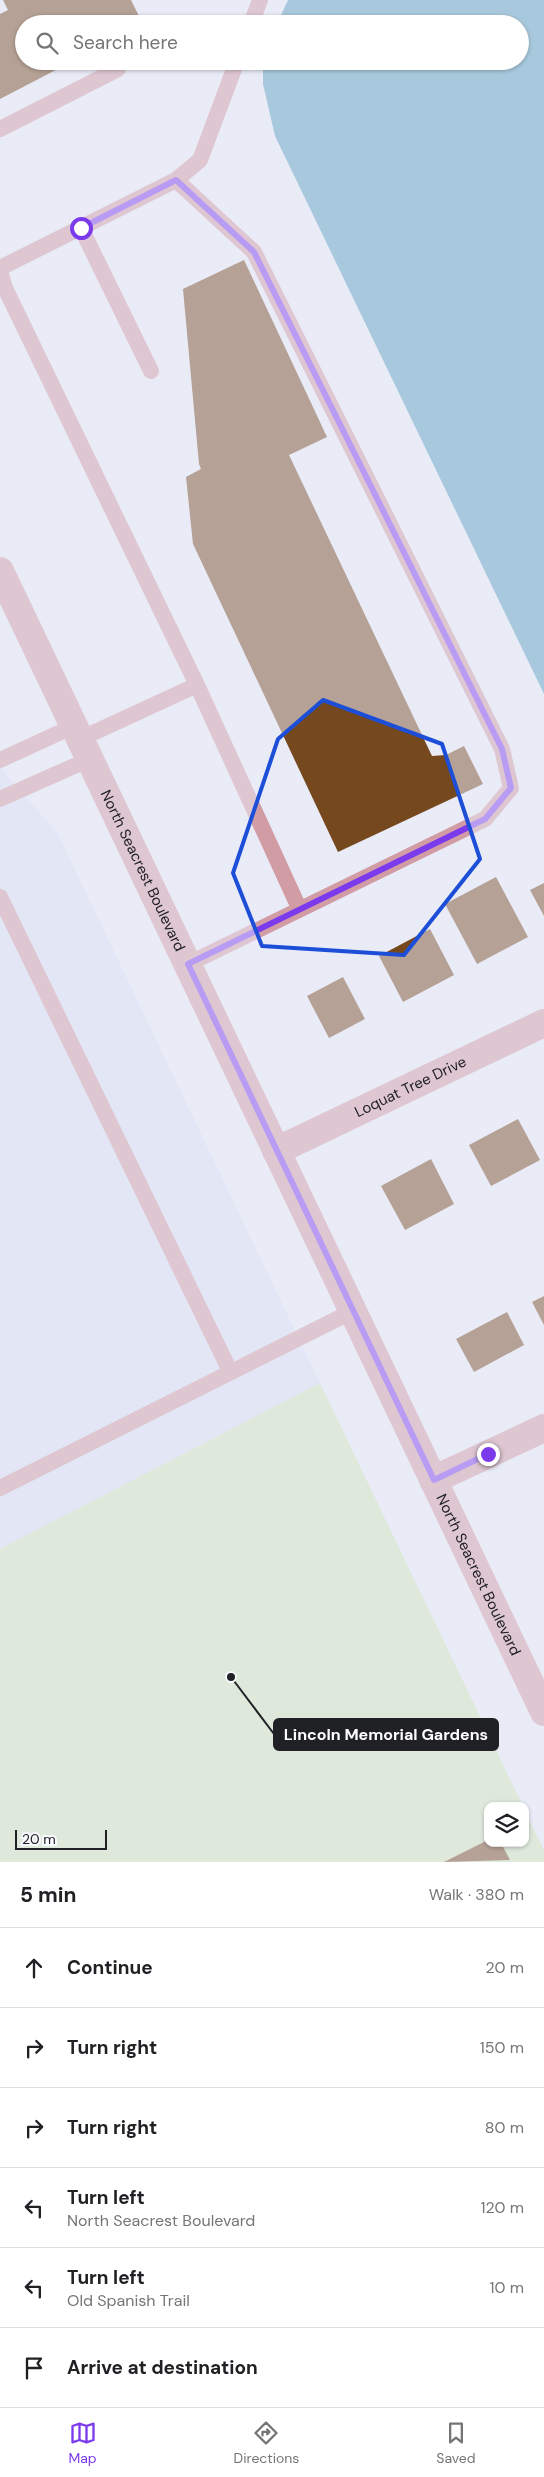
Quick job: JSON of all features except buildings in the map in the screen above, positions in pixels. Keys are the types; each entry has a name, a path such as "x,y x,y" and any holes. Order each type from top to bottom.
{"street":[{"name":"North Seacrest Boulevard","path":"0,571 544,1712"},
{"name":"Loquat Tree Drive","path":"276,1151 544,1023"},
{"path":"434,1480 544,1428"}],"lane":[{"path":"254,15 260,0"},
{"path":"0,129 116,70"},
{"path":"234,70 200,160 176,180 0,270 5,288 197,685 299,908"},
{"path":"176,180 254,252 502,749 511,788 485,819 299,908 188,964"},
{"path":"81,228 152,371"},
{"path":"0,798 81,741 197,685"},
{"path":"0,760 81,741"},
{"path":"0,897 230,1371"},
{"path":"0,1488 353,1311"}],"highlighted area":[{"path":"323,700 442,744 480,859 404,955 262,946 233,873 278,739"}],"shaded area":[{"path":"0,767 58,834 320,1383 0,1549"}],"green space":[{"path":"320,1383 521,1802 484,1802 484,1847 529,1847 529,1819 544,1850 544,1862 0,1862 0,1549"}],"water":[{"path":"288,0 544,0 544,694 275,136 263,84 263,70 529,70 529,15 281,15"}],"place":[{"name":"Lincoln Memorial Gardens","path":"231,1677"}],"route":[{"path":"81,228 176,180 254,252 502,749 511,788 485,819 299,908 188,964 434,1480 488,1454"}]}
